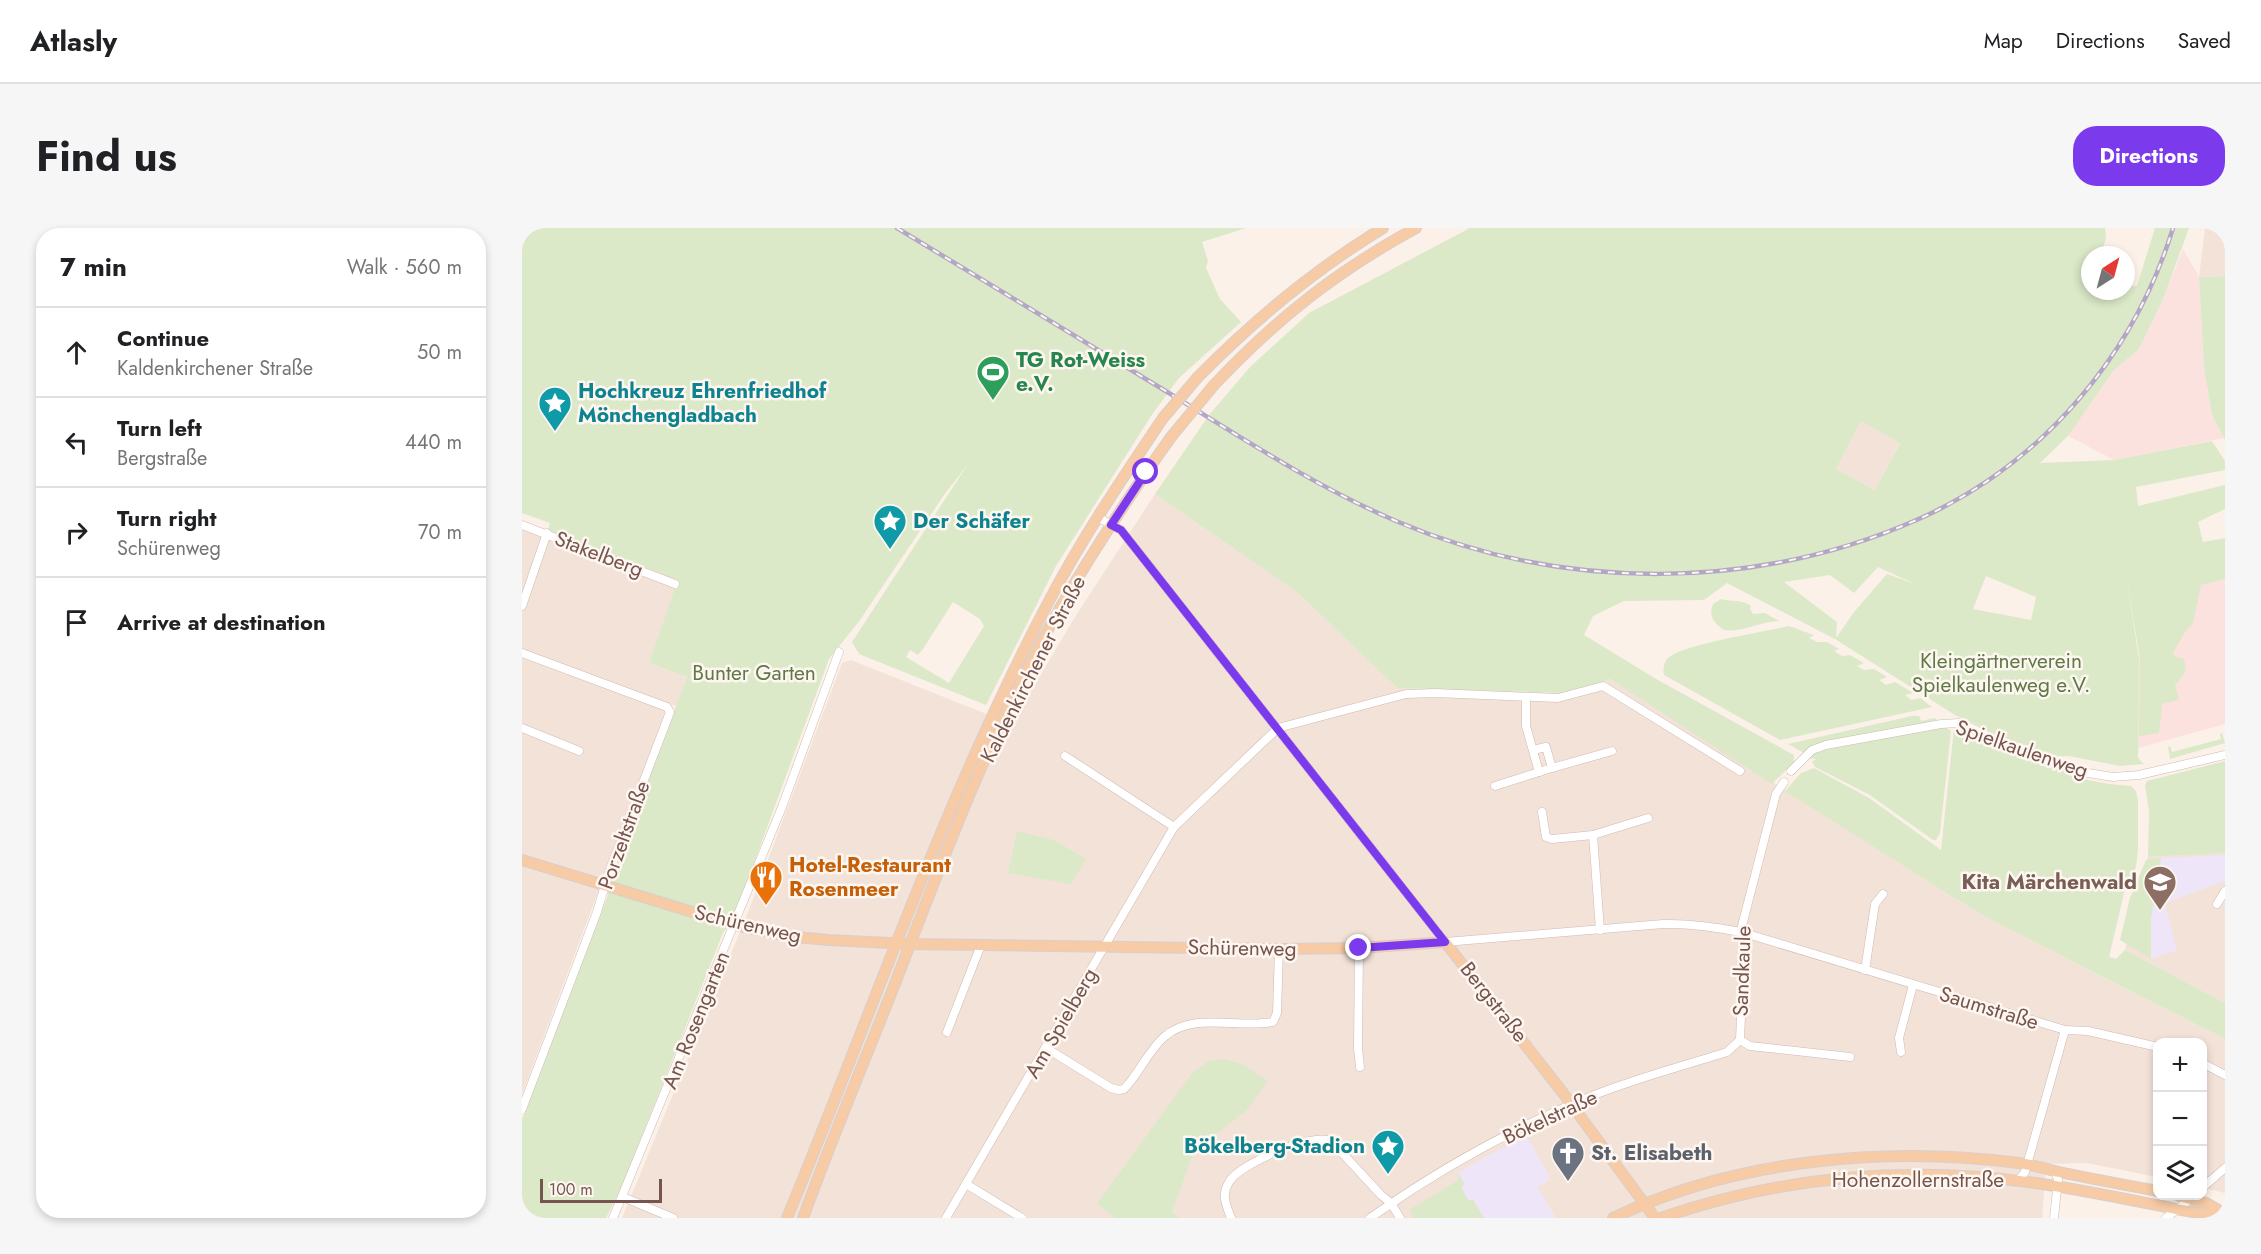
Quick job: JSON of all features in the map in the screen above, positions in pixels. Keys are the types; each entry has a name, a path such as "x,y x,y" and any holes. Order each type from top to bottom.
{"main road":[{"name":"Kaldenkirchener Straße","path":"787,1218 945,824 1003,694 1048,603 1097,518 1164,418 1198,377 1282,298 1346,250 1383,228"},
{"name":"Kaldenkirchener Straße","path":"803,1218 910,944 964,811 1012,702 1060,609 1111,525 1171,436 1214,385 1273,326 1332,280 1416,228"},
{"name":"Schürenweg","path":"522,860 735,925 786,936 829,940 910,944 1279,949 1359,948 1445,942"},
{"name":"Bergstraße","path":"1445,942 1572,1105 1655,1218"},
{"name":"Hohenzollernstraße","path":"1613,1218 1645,1204 1704,1185 1753,1173 1812,1163 1883,1157 1922,1157 2026,1164 2153,1190"},
{"name":"Kaldenkirchener Straße","path":"793,1218 810,1162"},
{"name":"Hohenzollernstraße","path":"1661,1218 1714,1201 1760,1190 1827,1179 1876,1176 2018,1181 2057,1186 2217,1216 2225,1215"},
{"path":"2198,1200 2225,1215"}],"street":[{"name":"Bergstraße","path":"1097,518 1121,530 1445,942"},
{"name":"Stakelberg","path":"522,525 675,584"},
{"path":"522,606 547,533"},
{"name":"Porzeltstraße","path":"522,652 667,707 670,712 522,1109"},
{"name":"Am Rosengarten","path":"613,1218 735,925 782,807 839,652"},
{"path":"1278,729 1406,694 1558,698 1603,686 1740,771"},
{"path":"1526,697 1526,726 1539,772"},
{"name":"Spielkaulenweg","path":"1791,771 1812,750 1826,745 1941,723 1959,723 2015,748 2082,772 2113,777 2139,775 2225,754"},
{"path":"522,728 579,751"},
{"name":"Am Spielberg","path":"946,1218 1174,827 1278,729"},
{"path":"1533,750 1546,747 1552,768"},
{"path":"1495,786 1612,751"},
{"path":"1065,756 1174,827"},
{"name":"Sandkaule","path":"1784,782 1776,795 1741,932 1744,944 1740,1041 1750,1046 1850,1057"},
{"path":"1542,812 1546,837 1552,839 1593,835 1647,818"},
{"path":"1593,835 1600,930"},
{"path":"2217,904 2225,891"},
{"path":"1865,970 1875,904 1883,894"},
{"name":"Schürenweg","path":"1445,942 1685,923 1741,932"},
{"name":"Saumstraße","path":"1741,932 2065,1030 2088,1031 2153,1046"},
{"path":"947,1032 981,945"},
{"path":"1359,948 1358,1048 1360,1067"},
{"path":"1046,1048 1111,1088 1124,1089 1162,1039 1178,1027 1205,1022 1263,1024 1273,1022 1277,1013 1279,949"},
{"name":"Saumstraße","path":"1901,1052 1899,1038 1913,985"},
{"name":"Saumstraße","path":"2018,1181 2026,1164 2065,1030"},
{"name":"Bökelstraße","path":"1370,1218 1476,1151 1587,1097 1727,1052 1740,1041"},
{"path":"2207,1066 2225,1076"},
{"path":"1231,1218 1224,1199 1228,1184 1235,1175 1266,1156 1320,1138 1331,1141 1391,1203 1400,1218"},
{"path":"2207,1184 2225,1168"},
{"path":"2054,1218 2058,1180 2055,1171"},
{"path":"966,1184 1022,1218"},
{"path":"623,1197 673,1218"},
{"path":"2166,1218 2189,1200"}],"shaded area":[{"path":"2205,228 2225,228 2225,276 2199,277"},
{"path":"2183,249 2199,277 2204,368 2212,415 2224,438 2114,460 2068,436 2114,370 2139,349 2164,297"},
{"path":"1861,421 1900,442 1875,490 1836,469"},
{"path":"1155,494 1298,593 1397,688 1563,693 1610,679 1993,921 2225,1039 2225,1193 2207,1189 2207,1038 2153,1038 2153,1176 2087,1163 2046,1164 2042,1218 622,1218 749,910 842,663 851,660 984,713 1011,729 1075,617"},
{"path":"522,525 546,533 548,530 679,580 649,663 687,677 676,706 669,704 522,1094"},
{"path":"2225,575 2225,724 2138,748 2140,591"},
{"path":"2225,853 2225,1003 2125,950 2148,857"},
{"name":"Kita Märchenwald","path":"2225,855 2225,881 2165,903 2177,950 2151,959 2151,919 2161,858"},
{"path":"1527,1137 1551,1179 1537,1187 1556,1218 1484,1218 1473,1200 1468,1201 1460,1187 1465,1185 1458,1173 1492,1153"}],"green space":[{"name":"Bunter Garten","path":"522,228 1246,228 1202,242 1208,261 1206,268 1220,299 1241,322 1179,378 1151,416 1056,566 986,705 859,654 852,642 968,464 944,495 860,620 829,659 736,912 723,933 621,1188 606,1218 522,1218 522,1119 608,895 611,875 687,677 649,663 678,580 548,530 550,523 522,513","holes":["953,602 980,619 984,626 949,683 906,657 910,650 918,655"]},
{"path":"1470,228 2105,228 2104,246 2081,246 2081,300 2135,300 2135,286 2137,286 2155,228 2189,228 2164,297 2139,349 2114,370 2068,436 2040,463 2114,460 2212,441 2225,461 2225,470 2136,487 2138,506 2225,485 2225,509 2198,522 2203,542 2225,538 2225,579 2201,585 2193,623 2173,653 2175,657 2183,658 2186,666 2183,675 2175,685 2179,700 2162,704 2159,733 2139,736 2140,659 2126,574 2139,659 2138,758 2144,764 2120,766 2069,756 2053,757 2003,738 1955,715 1835,639 1727,583 1704,600 1624,601 1593,616 1584,635 1658,680 1794,755 1794,762 1772,784 1610,679 1563,693 1397,688 1298,593 1155,494 1209,415 1250,367 1309,313","holes":["1861,421 1900,443 1875,490 1836,469","1878,567 1915,584 1887,574 1854,612 1836,638 1837,622 1784,582 1830,575 1854,593","1986,576 2036,597 2031,620 1973,609"]},
{"path":"2225,276 2225,440 2212,415 2204,368 2199,277"},
{"path":"1721,599 1744,602 1751,606 1753,614 1765,613 1779,621 1738,630 1724,630 1715,622 1711,612 1713,604"},
{"path":"1789,626 1814,635 1809,638 1817,642 1827,642 1839,649 1834,651 1842,656 1850,655 1864,663 1857,666 1864,670 1874,669 1887,677 1879,680 1886,685 1895,682 1913,693 1905,695 1911,700 1920,698 1932,707 1780,740 1664,675 1665,662 1677,653 1707,643"},
{"path":"1919,716 1921,721 1935,718 1937,720 1811,748 1804,753 1788,744"},
{"path":"1945,727 1951,731 1940,833 1936,840 1870,795 1815,767 1812,762 1816,759 1807,758 1835,746"},
{"name":"Kleingärtnerverein Spielkaulenweg e.V.","path":"1954,729 2088,780 2131,786 2136,791 2138,849 2136,867 2125,889 2109,957 2116,959 2125,950 2225,1003 2225,1039 1993,921 1785,791 1801,773 1814,768 1869,798 1941,850"},
{"path":"2222,733 2225,743 2170,759 2168,747 2170,746 2172,752 2221,739 2220,734"},
{"path":"2225,761 2225,853 2148,857 2149,811 2145,786 2147,781"},
{"path":"1017,831 1054,840 1086,859 1071,884 1008,873"},
{"path":"2161,858 2151,919 2151,959 2120,940 2130,898 2146,860"},
{"path":"1223,1059 1242,1064 1268,1081 1247,1110 1194,1151 1172,1212 1179,1218 1115,1218 1097,1204 1192,1073 1209,1061"},
{"path":"1458,1173 1465,1185 1461,1187 1468,1200 1473,1200 1484,1218 1414,1218 1409,1210 1459,1180"}],"railway":[{"path":"897,228 1277,460 1396,521 1459,544 1525,561 1592,571 1659,574 1726,570 1793,560 1858,542 1921,518 1965,495 2006,467 2044,436 2078,400 2108,361 2134,319 2156,275 2173,228"}],"place":[{"name":"TG Rot-Weiss e.V.","path":"993,401"},
{"name":"Hochkreuz Ehrenfriedhof Mönchengladbach","path":"555,432"},
{"name":"Der Schäfer","path":"890,550"},
{"name":"Hotel-Restaurant Rosenmeer","path":"766,906"},
{"name":"Kita Märchenwald","path":"2160,911"},
{"name":"Bökelberg-Stadion","path":"1388,1175"},
{"name":"St. Elisabeth","path":"1568,1182"}],"route":[{"path":"1146,472 1111,525 1121,530 1445,942 1359,948"}]}
